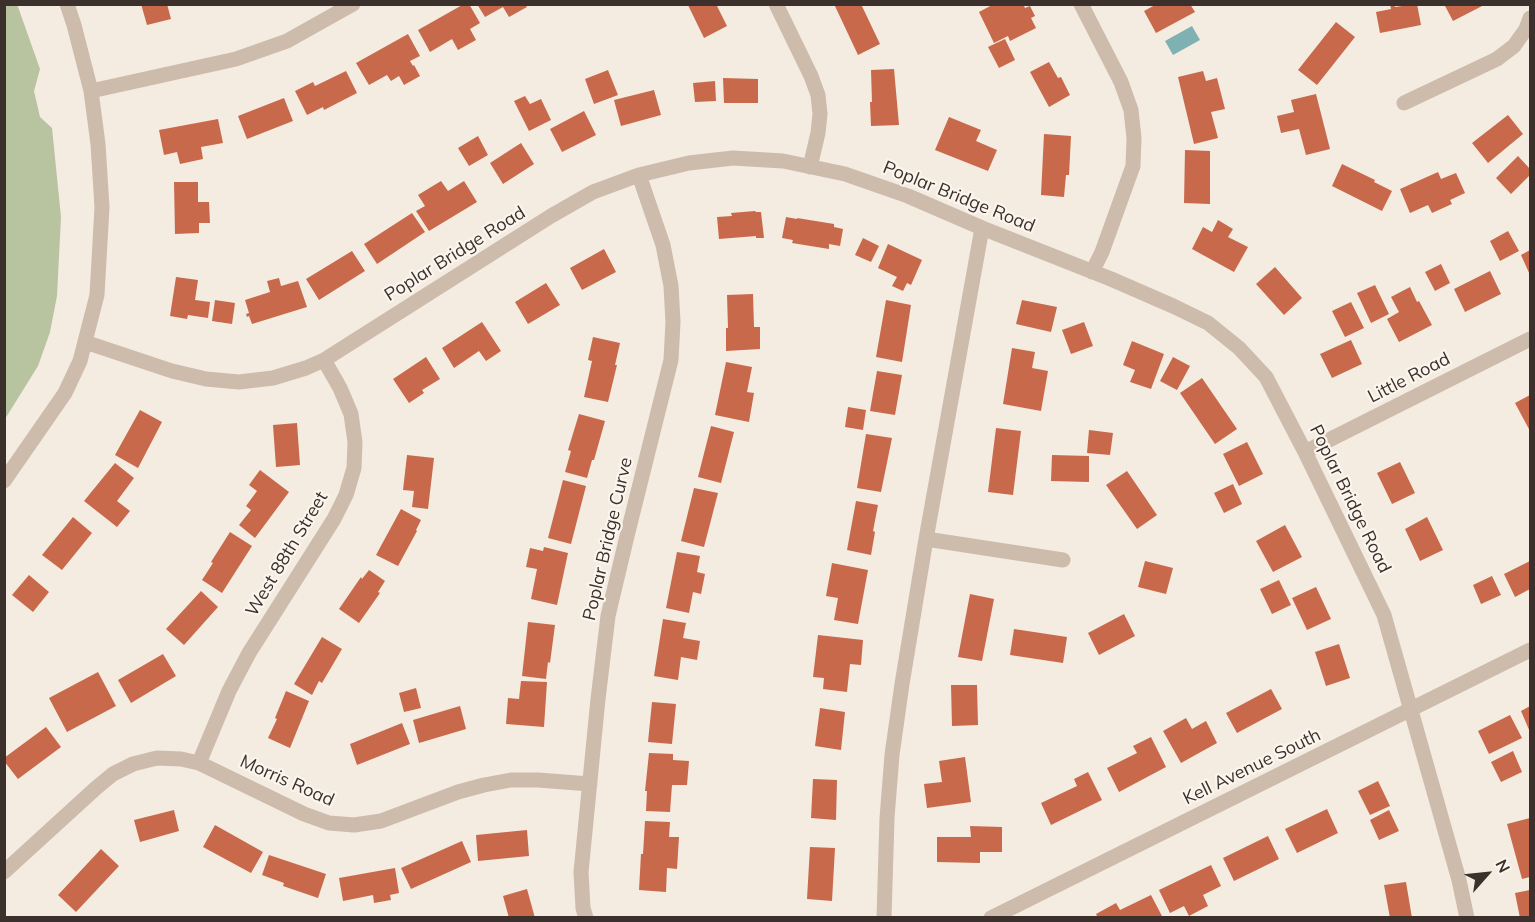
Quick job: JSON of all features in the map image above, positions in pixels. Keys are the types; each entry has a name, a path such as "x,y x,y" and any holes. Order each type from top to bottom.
{"street":[{"path":"4,481 65,393 80,361 97,295 102,207 98,144 91,91 67,4"},
{"path":"91,91 236,60 286,41 353,4"},
{"path":"776,4 818,94 820,114 818,133 810,167"},
{"path":"1082,4 1121,82 1131,110 1134,138 1133,166 1102,252 1092,272"},
{"path":"1404,104 1497,59 1514,46 1526,29 1530,18"},
{"name":"Poplar Bridge Road","path":"85,342 172,371 206,378 239,382 273,378 324,360 592,192 639,175 689,163 733,158 783,161 845,174 908,196 1092,272 1208,323 1239,348 1266,377 1384,615 1459,880 1467,918"},
{"name":"Poplar Bridge Curve","path":"586,918 583,908 581,872 608,616 671,360 673,322 671,286 663,245 639,175"},
{"path":"884,918 887,818 892,755 902,684 982,228"},
{"name":"Little Road","path":"1305,452 1530,339"},
{"name":"West 88th Street","path":"199,763 229,691 249,653 334,519 346,495 354,468 355,442 351,414 324,360"},
{"path":"926,539 1063,560"},
{"name":"Kell Avenue South","path":"991,918 1530,650"},
{"name":"Morris Road","path":"4,872 113,774 133,764 157,758 181,759 199,763 304,814 329,823 354,825 381,821 458,792 511,780 590,784"}],"green space":[{"path":"17,4 40,69 34,91 40,117 52,128 61,217 57,296 50,332 38,366 5,419 4,5"}],"water":[{"path":"1192,26 1200,40 1173,55 1165,41"}],"building":[{"path":"141,4 167,4 171,19 147,25"},
{"path":"464,4 469,4 480,23 470,29 476,40 458,50 452,39 430,52 418,30"},
{"path":"477,4 525,4 527,7 509,17 503,7 485,17"},
{"path":"689,4 716,4 727,26 704,38"},
{"path":"834,4 861,4 880,44 858,55"},
{"path":"994,4 1023,4 1025,8 1030,6 1035,16 1031,18 1036,28 1010,41 1008,36 994,43 979,12"},
{"path":"1157,4 1190,4 1195,12 1156,33 1144,11"},
{"path":"1390,4 1394,4 1395,7 1417,4 1421,25 1380,33 1376,12 1391,9"},
{"path":"1444,4 1486,4 1453,21"},
{"path":"1336,22 1355,37 1317,85 1298,70"},
{"path":"408,34 420,56 410,61 420,76 404,85 399,76 391,81 387,75 369,85 356,63"},
{"path":"1005,39 1015,60 999,68 988,47"},
{"path":"1049,62 1058,78 1061,77 1070,95 1049,107 1030,72"},
{"path":"894,69 899,125 871,126 871,70"},
{"path":"608,70 618,95 594,104 585,79"},
{"path":"346,71 357,93 324,110 323,107 307,115 295,91 313,82 315,86"},
{"path":"1203,71 1206,81 1217,78 1225,109 1211,112 1218,138 1194,144 1178,77"},
{"path":"723,78 758,79 758,103 724,103"},
{"path":"715,81 716,101 695,102 693,83"},
{"path":"654,90 661,115 621,126 614,100"},
{"path":"1316,94 1330,149 1306,155 1299,129 1281,133 1277,116 1294,112 1291,100"},
{"path":"525,96 530,104 541,99 551,120 529,131 514,101"},
{"path":"284,98 293,121 247,139 238,116"},
{"path":"584,111 596,135 562,152 550,129"},
{"path":"1508,115 1523,134 1488,163 1472,143"},
{"path":"949,117 981,130 976,141 997,150 988,171 935,150"},
{"path":"218,119 223,143 201,147 203,159 180,164 177,152 164,155 159,130"},
{"path":"1044,134 1071,136 1069,175 1066,175 1064,197 1041,195"},
{"path":"478,136 488,155 469,166 458,148"},
{"path":"521,143 534,164 503,184 490,163"},
{"path":"1185,150 1210,151 1210,204 1184,203"},
{"path":"1518,156 1530,169 1530,175 1511,194 1496,178"},
{"path":"1342,164 1392,191 1382,211 1332,186"},
{"path":"1438,172 1441,179 1456,173 1465,193 1450,200 1452,204 1432,213 1428,205 1410,213 1400,189"},
{"path":"441,181 448,191 464,181 477,202 429,231 416,211 425,206 418,195"},
{"path":"174,182 198,182 198,202 209,202 210,223 199,223 199,233 175,234"},
{"path":"761,212 764,238 756,238 756,236 719,239 717,217"},
{"path":"412,213 425,232 377,264 364,244"},
{"path":"786,217 834,224 834,227 843,229 840,246 829,244 829,249 792,243 793,240 782,238"},
{"path":"1218,220 1233,229 1228,237 1248,247 1234,272 1192,249 1203,227 1212,232"},
{"path":"1508,231 1519,251 1500,261 1490,241"},
{"path":"863,238 879,246 871,262 855,255"},
{"path":"888,244 922,260 911,285 907,283 903,291 892,286 897,277 878,268"},
{"path":"604,249 616,272 582,290 570,268"},
{"path":"1530,250 1530,275 1521,255"},
{"path":"352,251 365,271 319,300 306,279"},
{"path":"1441,264 1450,283 1435,291 1425,272"},
{"path":"1275,267 1302,298 1284,315 1256,284"},
{"path":"1490,271 1501,294 1465,312 1454,289"},
{"path":"176,277 198,280 195,300 210,302 208,318 188,315 187,319 170,316"},
{"path":"279,278 281,286 298,281 307,307 252,324 246,314 249,313 245,300 270,292 267,281"},
{"path":"546,283 560,305 528,324 515,302"},
{"path":"1375,285 1389,314 1371,323 1357,293"},
{"path":"1410,287 1432,325 1399,342 1387,319 1399,312 1391,297"},
{"path":"753,294 754,327 760,327 760,349 726,351 727,295"},
{"path":"215,300 235,303 232,324 212,321"},
{"path":"886,300 911,305 902,362 876,357"},
{"path":"1022,300 1057,307 1051,332 1016,324"},
{"path":"1351,302 1364,328 1345,337 1332,311"},
{"path":"482,322 501,351 486,361 479,351 454,368 442,348"},
{"path":"1084,322 1093,346 1071,354 1062,330"},
{"path":"593,337 620,343 608,402 584,397 592,361 588,360"},
{"path":"1351,340 1362,364 1332,378 1320,354"},
{"path":"1132,341 1164,354 1151,389 1130,382 1135,370 1123,365"},
{"path":"1012,348 1035,352 1032,368 1048,371 1041,411 1003,404"},
{"path":"426,357 440,379 422,390 424,393 409,403 393,379"},
{"path":"1173,357 1190,366 1177,390 1160,381"},
{"path":"726,362 752,367 747,392 754,393 749,422 715,415"},
{"path":"877,371 902,375 895,415 870,411"},
{"path":"1202,378 1237,429 1215,444 1180,393"},
{"path":"1530,395 1530,431 1515,403"},
{"path":"848,407 866,410 863,430 845,427"},
{"path":"140,410 162,422 138,468 115,455"},
{"path":"579,414 605,421 587,478 565,472 571,451 568,450"},
{"path":"297,423 300,465 276,467 273,425"},
{"path":"711,426 734,432 721,483 698,477"},
{"path":"996,428 1021,431 1013,495 988,492"},
{"path":"1089,430 1113,433 1110,455 1087,453"},
{"path":"866,434 892,438 881,492 857,488"},
{"path":"1247,442 1263,474 1239,486 1223,454"},
{"path":"407,455 434,458 428,509 412,507 414,491 403,490"},
{"path":"1052,455 1089,456 1089,482 1051,481"},
{"path":"1400,462 1415,493 1392,504 1377,473"},
{"path":"115,463 134,478 117,501 130,511 117,527 84,501"},
{"path":"260,470 289,492 255,538 239,525 251,510 246,506 257,491 249,485"},
{"path":"1127,471 1157,515 1137,529 1106,485"},
{"path":"563,480 586,486 571,544 548,538"},
{"path":"1233,484 1242,504 1224,513 1214,493"},
{"path":"694,488 718,493 704,547 681,541"},
{"path":"856,501 878,505 871,555 847,550"},
{"path":"401,509 421,520 398,566 376,555"},
{"path":"73,517 92,533 62,570 42,555"},
{"path":"1427,517 1443,550 1420,561 1405,529"},
{"path":"1285,525 1302,557 1273,572 1256,541"},
{"path":"230,532 252,546 222,593 202,580"},
{"path":"544,547 568,553 557,605 531,599 537,569 526,567 530,548 543,551"},
{"path":"677,552 700,556 697,572 705,574 701,594 693,592 689,613 666,608"},
{"path":"1145,561 1173,568 1166,594 1138,587"},
{"path":"1530,561 1530,589 1515,597 1504,574"},
{"path":"832,563 868,570 858,624 834,620 838,598 826,596"},
{"path":"369,570 385,581 378,592 380,593 359,623 339,609 361,577 362,579"},
{"path":"29,575 49,592 33,612 12,595"},
{"path":"1492,576 1501,595 1481,604 1473,585"},
{"path":"1279,580 1291,605 1272,614 1260,589"},
{"path":"1316,587 1331,619 1307,630 1292,598"},
{"path":"201,591 218,607 184,645 166,629"},
{"path":"970,594 994,599 982,661 958,657"},
{"path":"1124,614 1135,636 1099,655 1088,633"},
{"path":"663,619 686,623 683,638 700,641 697,660 681,657 678,680 654,676"},
{"path":"528,622 555,625 546,679 522,676"},
{"path":"1014,629 1067,637 1063,663 1010,655"},
{"path":"818,635 863,640 861,665 850,664 847,692 823,689 824,678 813,677"},
{"path":"322,637 342,649 322,683 319,681 312,695 294,684"},
{"path":"1339,644 1350,678 1326,686 1315,652"},
{"path":"163,654 176,676 131,703 118,680"},
{"path":"98,672 116,706 67,732 49,698"},
{"path":"521,681 547,682 544,727 506,724 508,698 519,699"},
{"path":"951,685 977,685 978,725 952,726"},
{"path":"416,688 421,708 404,712 399,693"},
{"path":"1271,689 1282,709 1237,733 1226,713"},
{"path":"286,691 309,701 290,748 268,738"},
{"path":"652,702 676,704 672,744 648,742"},
{"path":"460,706 466,729 419,743 413,720"},
{"path":"1530,706 1530,732 1521,711"},
{"path":"820,708 845,712 841,750 815,746"},
{"path":"1510,715 1522,738 1489,754 1478,731"},
{"path":"1186,718 1192,729 1206,721 1217,743 1181,763 1163,731"},
{"path":"402,723 410,744 357,765 350,744"},
{"path":"46,727 61,747 18,779 4,758"},
{"path":"1151,737 1166,767 1119,792 1107,768 1137,753 1133,746"},
{"path":"1513,751 1522,772 1501,782 1491,762"},
{"path":"649,753 673,754 673,760 689,761 687,785 672,785 670,812 646,811 647,791 645,791"},
{"path":"965,757 971,802 927,808 924,784 942,782 939,761"},
{"path":"1088,772 1102,800 1051,825 1041,803 1077,786 1074,779"},
{"path":"813,779 837,780 836,820 811,818"},
{"path":"1378,781 1390,806 1370,815 1358,791"},
{"path":"1327,809 1338,833 1297,853 1285,829"},
{"path":"174,810 179,831 140,842 134,820"},
{"path":"1389,810 1399,831 1379,840 1370,820"},
{"path":"1530,818 1530,877 1522,879 1507,824"},
{"path":"645,821 670,822 669,837 679,837 677,869 667,868 666,892 639,890"},
{"path":"215,825 263,852 251,873 203,847"},
{"path":"970,826 1002,827 1002,852 980,852 980,863 937,862 937,837 971,837"},
{"path":"527,830 529,856 478,861 476,835"},
{"path":"1268,836 1279,859 1234,881 1223,858"},
{"path":"462,841 471,862 411,889 401,868"},
{"path":"810,847 835,848 832,901 807,899"},
{"path":"101,849 119,866 76,912 58,895"},
{"path":"269,855 326,874 318,898 283,886 284,883 262,875"},
{"path":"1211,865 1221,886 1203,895 1208,906 1189,916 1184,906 1170,913 1159,890"},
{"path":"395,868 399,893 390,895 391,900 374,903 373,895 343,901 339,878"},
{"path":"1406,882 1412,918 1390,918 1384,885"},
{"path":"527,889 535,918 509,918 503,896"},
{"path":"1530,890 1530,918 1520,918 1515,893"},
{"path":"1151,895 1163,918 1098,918 1096,914 1116,903 1120,910"}]}
